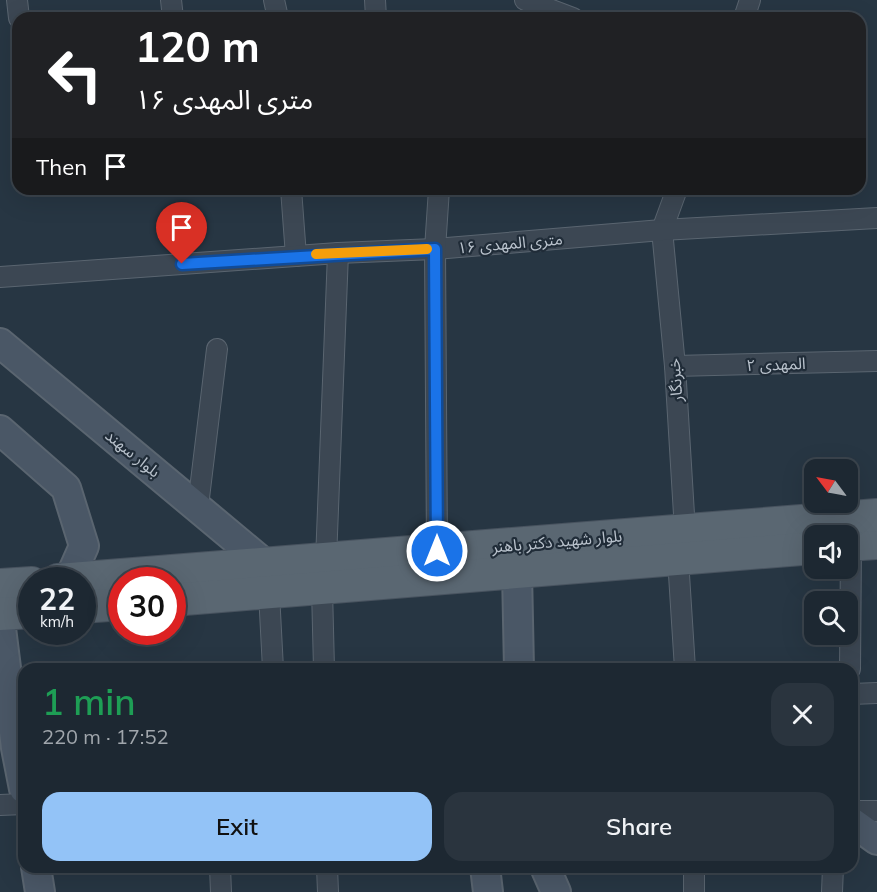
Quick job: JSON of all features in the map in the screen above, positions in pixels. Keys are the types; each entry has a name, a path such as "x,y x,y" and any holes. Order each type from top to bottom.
{"main road":[{"name":"بلوار شهید دکتر باهنر","path":"96,580 517,572 877,515"},
{"name":"بلوار شهید دکتر باهنر","path":"324,574 437,551 681,545 804,548"},
{"name":"بلوار شهید دکتر باهنر","path":"186,597 267,578"},
{"path":"0,585 18,584"},
{"path":"0,614 18,613"}],"street":[{"path":"525,0 557,12"},
{"path":"291,195 296,256"},
{"path":"437,551 435,249 439,195"},
{"path":"662,230 675,195"},
{"name":"۱۶ متری المهدی","path":"0,278 338,253 435,249 662,230 877,218"},
{"name":"خبرنگار","path":"662,230 675,366 685,663"},
{"path":"324,663 324,574 338,253"},
{"name":"بلوار سهند","path":"0,343 198,506 267,578"},
{"path":"198,506 217,349"},
{"name":"المهدی ۲","path":"675,366 877,361"},
{"path":"0,430 66,488 84,546 72,567"},
{"path":"850,663 859,544"},
{"path":"517,572 519,663"},
{"path":"267,578 273,663"},
{"path":"0,620 18,735"},
{"path":"858,694 877,693"},
{"path":"0,805 18,804"},
{"path":"858,811 877,811"},
{"path":"858,826 877,840"},
{"path":"37,873 40,892"},
{"path":"220,873 221,892"},
{"path":"327,873 328,892"},
{"path":"548,873 556,892"},
{"path":"694,873 694,892"},
{"path":"832,892 833,873"}],"slow traffic":[{"path":"316,254 427,249"}],"route":[{"path":"182,264 435,249 437,551"}]}
